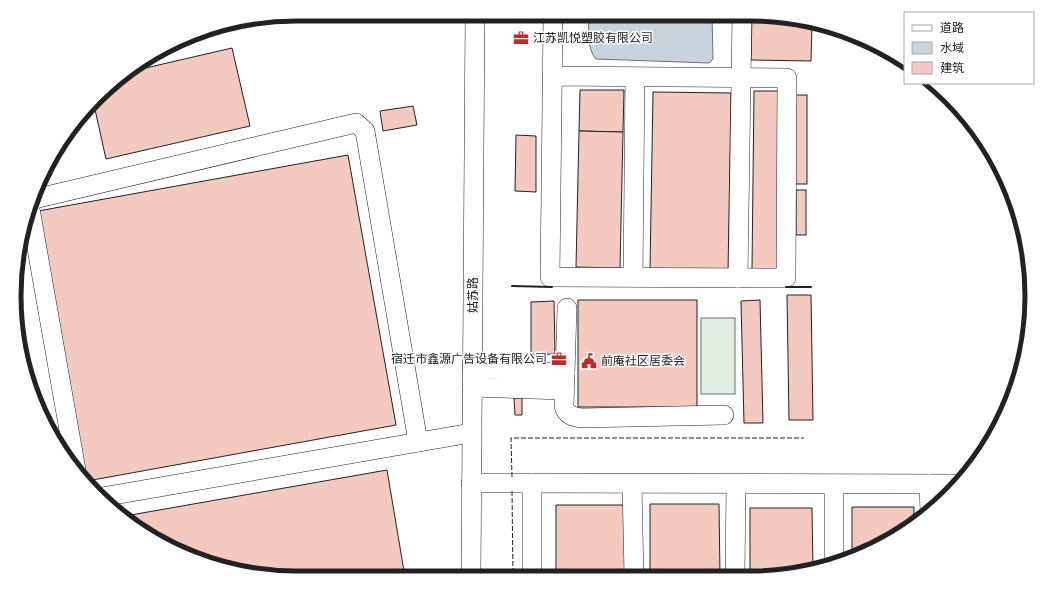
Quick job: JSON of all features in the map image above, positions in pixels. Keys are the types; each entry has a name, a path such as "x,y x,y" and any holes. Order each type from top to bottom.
{"street":[{"name":"姑苏路","path":"471,571 475,21"},
{"path":"552,76 787,78 786,278 550,277 552,76 553,21"},
{"path":"738,278 742,21"},
{"path":"633,278 635,77"},
{"path":"39,199 356,123 365,132 418,442"},
{"path":"32,220 74,458"},
{"path":"567,308 564,382 565,411 570,415 575,418 724,415"},
{"path":"472,368 564,382"},
{"path":"472,387 564,382"},
{"path":"108,496 472,433"},
{"path":"471,483 950,484"},
{"path":"532,484 532,571"},
{"path":"632,484 634,571"},
{"path":"735,571 736,484"},
{"path":"834,484 834,557"},
{"path":"929,484 930,504"}],"green space":[{"path":"701,318 735,318 735,394 701,394"}],"water":[{"path":"589,21 712,21 713,59 709,63 596,59 589,44"}],"building":[{"path":"752,21 786,23 812,28 811,61 751,60"},
{"path":"232,48 250,126 106,159 95,109 115,89 140,69"},
{"path":"580,90 624,90 623,132 579,131"},
{"path":"754,91 781,91 779,269 752,269"},
{"path":"653,92 731,93 728,272 650,270"},
{"path":"795,95 807,95 807,184 795,184"},
{"path":"413,106 417,125 383,131 380,111"},
{"path":"579,131 623,132 620,268 576,267"},
{"path":"516,135 536,136 536,192 515,191"},
{"path":"348,155 396,425 92,480 85,472 38,211"},
{"path":"796,190 806,190 806,235 796,235"},
{"path":"787,295 811,295 813,420 789,420"},
{"path":"578,300 697,300 697,407 578,407"},
{"path":"760,300 763,423 744,423 741,301"},
{"path":"554,301 555,354 531,355 531,302"},
{"path":"514,398 522,398 522,415 515,415"},
{"path":"387,470 404,571 296,571 260,569 242,566 225,562 174,543 143,525 130,515"},
{"path":"650,504 719,504 720,571 650,571"},
{"path":"556,505 625,505 626,571 556,571"},
{"path":"852,507 914,507 914,516 903,525 872,543 852,551"},
{"path":"750,508 812,508 813,564 786,569 750,571"}],"fence":[{"path":"512,477 511,438 804,438"},
{"path":"512,491 513,571"}],"wall":[{"path":"512,286 552,287"},
{"path":"786,287 811,287"}],"place":[{"name":"江苏凯悦塑胶有限公司","path":"521,38"},
{"name":"宿迁市鑫源广告设备有限公司","path":"559,359"},
{"name":"前庵社区居委会","path":"589,361"}]}
